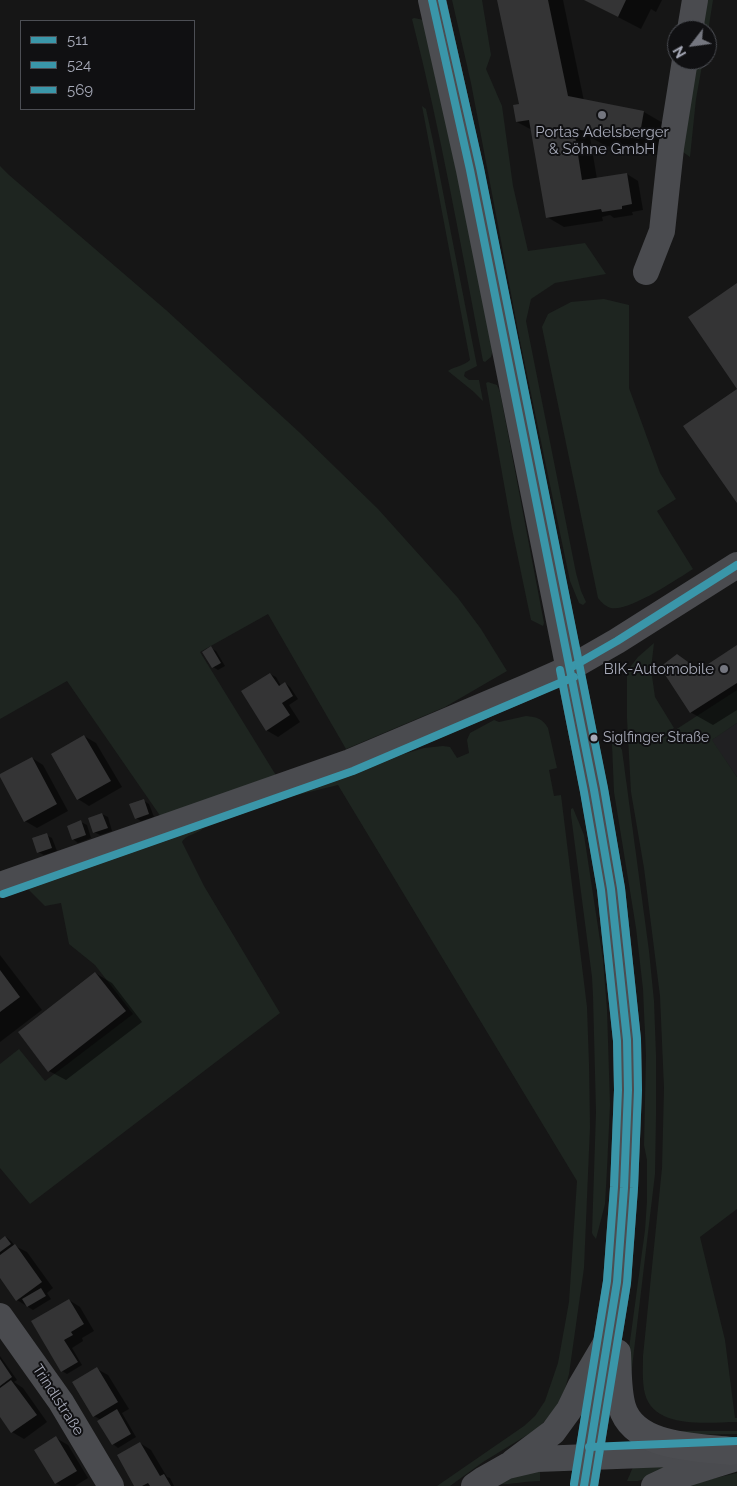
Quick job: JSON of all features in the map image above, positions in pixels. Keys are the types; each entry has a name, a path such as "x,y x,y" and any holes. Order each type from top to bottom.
{"main road":[{"path":"432,0 472,179 594,790 611,889 627,1040 628,1090 624,1188 614,1306 584,1486"},
{"path":"614,1306 618,1386 622,1408 627,1418 642,1433 662,1442 735,1454"}],"street":[{"path":"692,20 695,0"},
{"path":"646,272 662,231 671,148 683,70"},
{"path":"0,885 350,762 570,668 737,565"},
{"name":"Trindlstraße","path":"0,1316 61,1402 111,1486"},
{"path":"474,1486 484,1478 507,1466 553,1432 569,1410 607,1340"},
{"path":"507,1466 537,1459 735,1454"},
{"path":"654,1486 669,1478 735,1454"}],"shaded area":[{"path":"452,0 482,0 491,55 486,69 502,106 513,186 528,251 585,243 606,274 555,283 531,299 526,321 576,573 586,602 583,605 579,603 570,581 519,336 471,83"},
{"path":"704,0 713,0 710,20 701,20"},
{"path":"412,19 424,20 431,44 493,350 491,357 485,362 483,361 459,232"},
{"path":"692,70 701,70 690,157 680,150"},
{"path":"422,106 426,109 433,141 477,366 465,372 464,376 469,380 479,380 483,401 448,371 470,360"},
{"path":"0,166 166,310 299,432 378,509 458,598 481,629 507,671 445,707 346,749 268,614 200,652 277,777 161,817 67,681 0,719"},
{"path":"604,299 629,305 629,388 660,473 676,499 657,511 693,569 653,594 619,608 611,608 598,598 542,327 548,314 571,302"},
{"path":"486,383 497,385 500,392 544,623 543,626 531,620 512,529"},
{"path":"654,643 651,669 655,697 674,728 652,745 737,690 737,723 712,740 737,777 737,1209 700,1237 725,1340 737,1422 698,1423 671,1419 660,1414 651,1406 643,1385 643,1356 662,1168 664,1088 660,996 644,868 631,792 627,718 627,671 638,657"},
{"path":"526,716 539,719 548,728 557,768 549,770 554,796 561,795 587,1007 590,1127 584,1268 569,1374 565,1389 556,1407 537,1429 483,1462 450,1486 437,1486 524,1426 535,1416 545,1401 558,1363 569,1302 577,1181 338,785 285,798 204,828 188,836 182,842 204,886 280,1013 30,1204 0,1168 0,1064 19,1049 45,1081 133,1014 95,965 69,944 61,903 45,906 24,885 350,770 424,748 450,747 457,758 469,753 467,740 470,733 494,720 499,722"},
{"path":"737,723 737,777 711,740"},
{"path":"612,744 618,745 622,750 649,951 654,1001 656,1055 655,1174 631,1378 634,1409 628,1356 645,1230 647,1201 647,1160 644,1145 646,1056 643,989 636,928 614,792"},
{"path":"573,808 584,835 603,960 607,1009 610,1105 607,1169 605,1204 596,1239 592,1233 596,1112 592,977 571,815 571,809"},
{"path":"673,1431 737,1431 737,1434 670,1435"},
{"path":"633,1467 669,1467 668,1471 638,1481 627,1481"},
{"path":"540,1468 540,1481 491,1484"},
{"path":"737,1473 737,1486 681,1486"}],"building":[{"path":"497,0 548,0 568,96 644,111 639,139 574,129 582,180 627,173 632,204 622,206 622,209 602,212 601,209 546,218 529,120 516,122 513,105 519,104"},
{"path":"584,0 626,0 618,17"},
{"path":"737,283 737,389 688,317"},
{"path":"737,389 737,503 683,426"},
{"path":"737,645 737,683 690,713 660,667 677,654 699,670"},
{"path":"211,646 221,663 212,668 202,652"},
{"path":"270,673 279,686 285,682 293,696 282,703 290,715 266,731 241,691"},
{"path":"84,735 111,781 77,800 51,754"},
{"path":"32,757 57,804 24,822 0,774"},
{"path":"144,799 149,814 135,819 129,804"},
{"path":"102,813 108,828 93,833 88,818"},
{"path":"81,820 86,835 72,840 67,826"},
{"path":"47,833 52,848 37,853 32,838"},
{"path":"0,970 20,997 0,1012"},
{"path":"95,972 126,1011 48,1072 18,1032"},
{"path":"5,1236 11,1244 0,1252 0,1240"},
{"path":"15,1244 42,1282 16,1301 0,1278 0,1255"},
{"path":"41,1288 46,1296 27,1307 22,1299"},
{"path":"69,1299 84,1324 71,1332 73,1335 64,1340 78,1362 61,1372 31,1321"},
{"path":"0,1359 12,1377 0,1386"},
{"path":"97,1367 118,1402 93,1417 72,1382"},
{"path":"11,1380 37,1415 11,1433 0,1417 0,1388"},
{"path":"117,1409 131,1434 112,1445 97,1421"},
{"path":"56,1436 77,1471 55,1484 34,1450"},
{"path":"140,1442 160,1476 164,1474 171,1486 150,1486 148,1483 142,1486 134,1486 117,1455"}],"transit line":[{"name":"511","path":"432,0 470,170 594,790 611,889 627,1040 628,1090 624,1188 617,1282 584,1486"},
{"name":"569","path":"442,0 480,168 604,788 621,888 637,1039 638,1090 634,1188 627,1283 594,1486"},
{"name":"511","path":"570,668 617,641 737,565"},
{"name":"524","path":"560,670 601,890 617,1041 618,1090 614,1187 607,1281 574,1484"},
{"name":"524","path":"3,894 353,771 574,677"},
{"name":"569","path":"589,1447 737,1441"}],"place":[{"name":"Portas Adelsberger & Söhne GmbH","path":"602,115"},
{"name":"BIK-Automobile","path":"724,669"},
{"name":"Siglfinger Straße","path":"594,738"}]}
